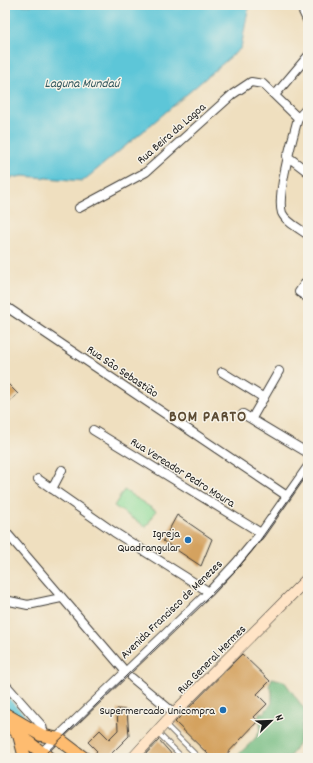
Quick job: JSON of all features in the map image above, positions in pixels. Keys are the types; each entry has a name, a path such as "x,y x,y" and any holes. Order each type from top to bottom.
{"main road":[{"path":"5,714 41,735 57,738 66,743 82,758"},
{"path":"5,719 19,735 44,757"},
{"path":"19,735 25,758"}],"street":[{"path":"300,5 308,22"},
{"path":"298,118 275,95 308,56"},
{"name":"Rua Beira da Lagoa","path":"79,208 146,172 233,94 247,84 256,82 263,84 275,95"},
{"path":"308,107 298,118 287,156 281,205 285,218 308,235"},
{"path":"287,156 308,172"},
{"path":"308,279 299,292 308,298"},
{"name":"Rua São Sebastião","path":"5,306 288,496"},
{"path":"252,418 279,371"},
{"path":"222,372 264,398"},
{"path":"243,414 252,418 308,453"},
{"name":"Rua Vereador Pedro Moura","path":"93,430 261,533"},
{"name":"Avenida Francisco de Menezes","path":"44,757 57,738 125,671 209,592 261,533 308,466"},
{"path":"52,489 62,470"},
{"path":"38,479 114,532 209,592"},
{"path":"5,531 125,671"},
{"name":"Rua General Hermes","path":"132,758 174,713 308,578"},
{"path":"5,600 28,605 61,598"},
{"path":"132,678 174,713"},
{"path":"5,684 42,726 43,730 41,735"}],"lane":[{"path":"160,728 183,758"},
{"path":"160,728 199,758"}],"green space":[{"path":"124,490 156,511 146,527 114,506"},
{"path":"272,678 284,681 305,710 299,743 289,758 236,758 258,735 260,724 258,718 260,713 264,713 272,703 272,692 269,686"}],"water":[{"name":"Laguna Mundaú","path":"5,5 249,5 241,48 83,181 23,176 5,179"}],"building":[{"path":"8,384 18,394 5,405 5,387"},
{"name":"Igreja Quadrangular","path":"177,515 212,539 201,566 163,541"},
{"name":"Supermercado Unicompra","path":"242,654 270,681 257,694 267,704 254,717 258,721 223,758 212,758 175,722"},
{"path":"117,709 127,710 129,736 107,758 96,758 93,755 97,751 88,742 100,730 109,739 118,730"},
{"name":"Supermercado Unicompra","path":"159,740 175,758 142,758"}],"waterway":[{"path":"5,700 21,717"}],"tram line":[{"path":"41,758 237,569 253,550 308,472"}],"place":[{"name":"Igreja Quadrangular","path":"188,540"},
{"name":"Supermercado Unicompra","path":"223,710"}],"district":[{"name":"BOM PARTO","path":"208,415"}]}
